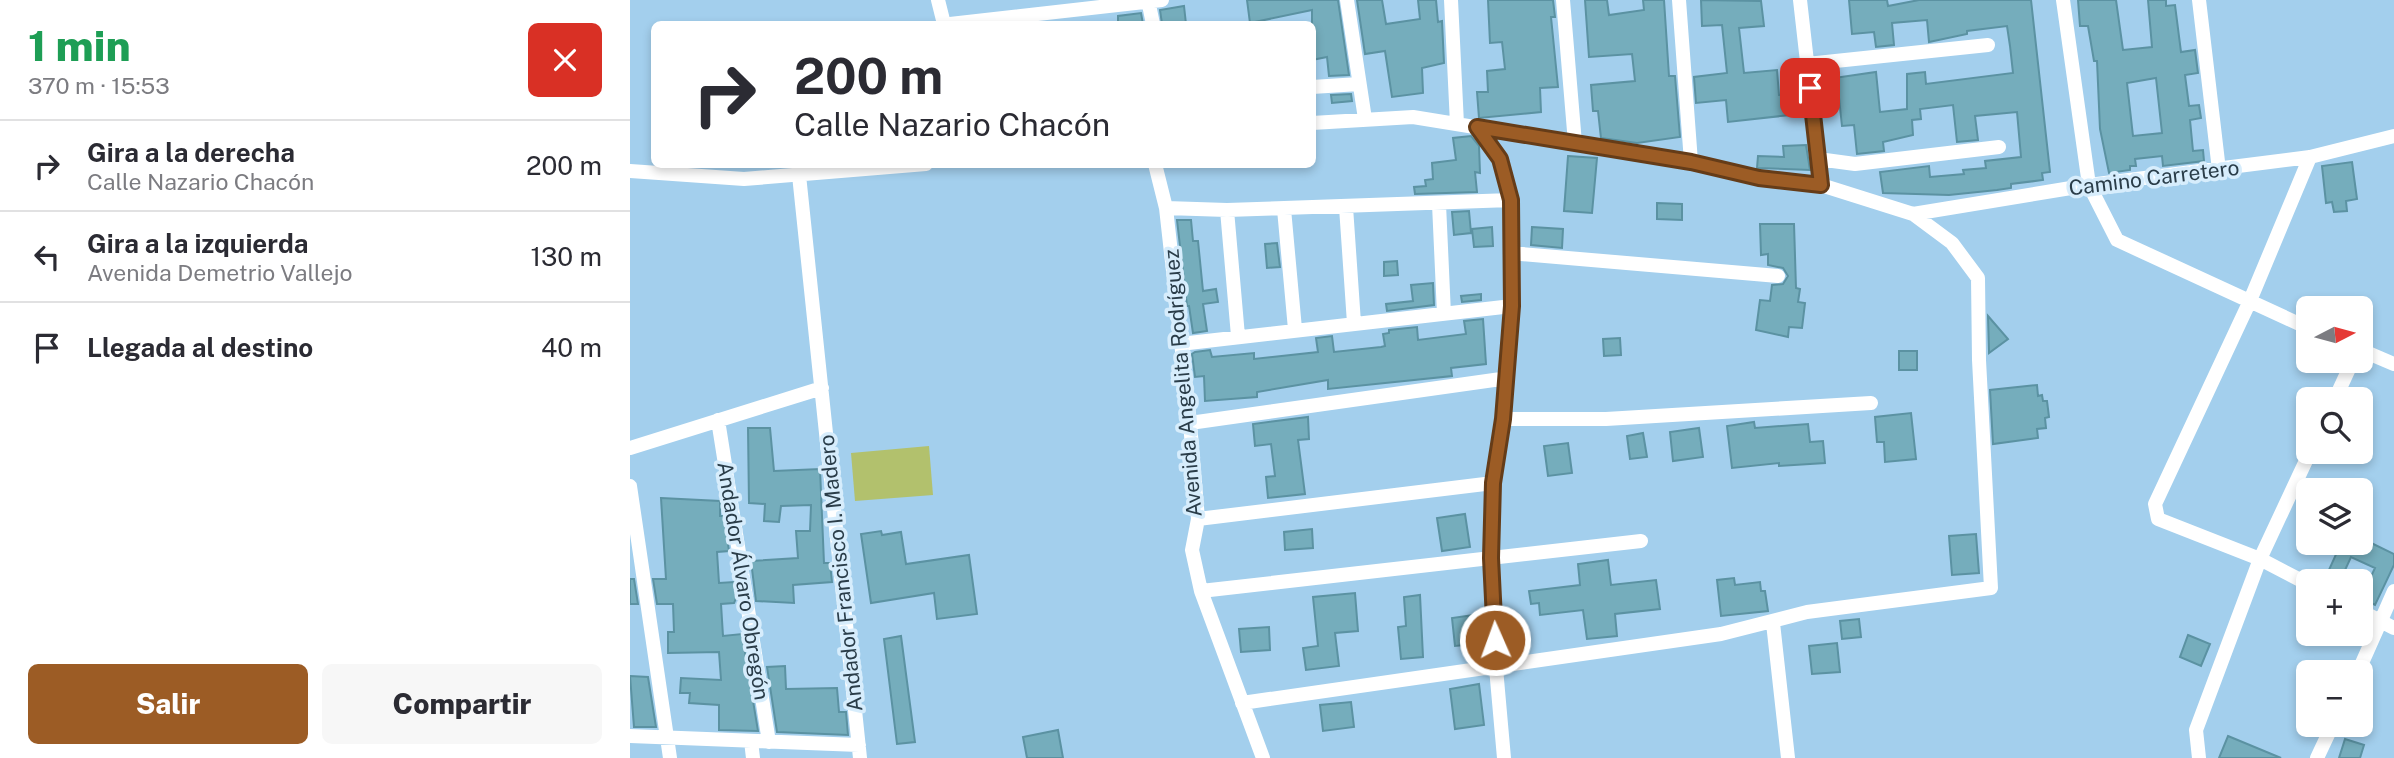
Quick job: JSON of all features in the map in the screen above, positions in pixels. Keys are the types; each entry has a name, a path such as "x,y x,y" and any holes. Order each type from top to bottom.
{"street":[{"path":"938,0 943,21"},
{"path":"1347,0 1365,119"},
{"path":"1451,0 1457,124"},
{"path":"1563,0 1575,143"},
{"path":"1679,0 1691,162"},
{"path":"1800,0 1821,185"},
{"path":"2063,0 2089,185 2118,240 2296,323"},
{"path":"2199,0 2219,170"},
{"path":"976,21 1153,1 1153,21"},
{"path":"1807,64 1988,45"},
{"path":"1316,87 1359,84"},
{"path":"1242,703 1721,634 1773,623 1807,612 1991,588 1979,360 1978,278 1952,243 1913,214 1821,185 1759,178 1691,162 1413,117 1316,123"},
{"path":"1477,127 1500,159 1511,200 1512,306 1503,419 1493,483 1491,558 1496,668 1504,758"},
{"name":"Camino Carretero","path":"1913,214 2089,185 2310,157 2394,136"},
{"path":"1818,159 1855,164 1999,147"},
{"path":"2296,578 2260,559 2158,519 2155,504 2249,303 2310,157"},
{"path":"630,172 744,179 884,168"},
{"name":"Avenida Angelita Rodríguez","path":"1156,168 1166,208 1190,423 1198,519 1192,550 1201,591 1264,758"},
{"name":"Andador Francisco I. Madero","path":"799,176 860,752"},
{"path":"1166,208 1284,209 1511,200"},
{"path":"1439,204 1444,314"},
{"path":"1346,207 1354,323"},
{"path":"1284,209 1295,329"},
{"path":"1227,210 1238,336"},
{"path":"1510,253 1778,276"},
{"path":"1180,344 1512,306"},
{"path":"2373,355 2394,364"},
{"path":"1190,423 1507,378"},
{"path":"630,448 822,388"},
{"path":"1503,419 1606,419 1871,404"},
{"name":"Andador Álvaro Obregón","path":"718,420 769,742"},
{"path":"2199,758 2196,730 2260,559 2304,464"},
{"path":"1198,519 1493,483"},
{"path":"630,486 670,738 670,758"},
{"path":"1201,591 1641,541"},
{"path":"2366,660 2388,625 2394,591"},
{"path":"1773,623 1788,758"},
{"path":"630,736 769,742 860,752"},
{"path":"2317,758 2327,737"},
{"path":"751,741 753,758"}],"green space":[{"path":"929,446 933,495 855,501 851,453"}],"building":[{"path":"1247,0 1338,0 1349,75 1329,76 1327,57 1316,59 1316,21 1312,21 1312,10 1250,21"},
{"path":"1357,0 1382,0 1386,24 1420,19 1418,0 1436,0 1438,22 1442,21 1444,63 1422,68 1423,93 1392,97 1385,51 1365,54"},
{"path":"1488,0 1553,0 1555,17 1551,17 1558,87 1540,88 1541,112 1479,118 1477,92 1488,92 1487,71 1505,69 1502,42 1490,43"},
{"path":"1585,0 1607,0 1609,15 1644,10 1643,0 1664,0 1669,76 1675,76 1680,137 1637,143 1601,138 1598,111 1593,111 1591,85 1635,81 1632,54 1589,57"},
{"path":"1701,0 1761,1 1764,26 1739,28 1744,73 1777,70 1779,95 1788,95 1790,115 1728,122 1726,100 1696,103 1694,77 1727,73 1722,25 1702,26"},
{"path":"1849,0 1887,0 1888,6 1919,0 2031,0 2050,172 2042,173 2043,180 2011,184 2011,188 1949,195 1883,193 1880,172 1929,166 1930,177 1964,174 1963,170 1986,168 1985,161 2021,157 2017,112 1975,116 1978,140 1957,142 1953,105 1920,109 1921,119 1912,120 1913,135 1883,142 1884,151 1857,154 1854,125 1842,126 1839,98 1829,99 1827,79 1876,72 1880,112 1907,109 1907,74 1925,72 1926,84 2013,73 2007,26 1967,31 1967,34 1929,42 1927,20 1892,23 1894,45 1876,47 1874,32 1852,34"},
{"path":"2078,0 2116,0 2123,50 2152,47 2148,0 2166,0 2166,6 2175,5 2181,52 2195,50 2198,73 2185,75 2189,106 2199,105 2201,118 2190,120 2193,151 2203,150 2204,161 2163,166 2162,156 2135,159 2136,166 2130,166 2130,170 2109,173 2100,129 2097,61 2094,61 2088,26 2080,26","holes":["2156,78 2162,133 2133,136 2127,83"]},
{"path":"1184,6 1186,21 1162,21 1160,10"},
{"path":"1141,13 1142,21 1118,21 1118,16"},
{"path":"1351,94 1352,101 1332,103 1331,95"},
{"path":"1471,136 1479,146 1480,173 1475,172 1477,192 1415,194 1414,187 1426,186 1425,180 1433,179 1432,163 1456,160 1453,138"},
{"path":"1806,145 1810,170 1757,168 1758,156 1784,157 1783,146"},
{"path":"1568,156 1597,158 1592,213 1564,211"},
{"path":"2352,162 2357,199 2346,201 2347,211 2334,212 2332,202 2326,203 2322,166"},
{"path":"1657,203 1682,204 1682,220 1657,219"},
{"path":"1469,211 1471,233 1454,235 1452,212"},
{"path":"1177,220 1191,220 1193,241 1198,241 1203,291 1216,289 1218,302 1203,304 1207,331 1193,333 1187,306"},
{"path":"1760,224 1794,224 1796,288 1800,289 1798,302 1805,303 1802,328 1789,327 1788,337 1756,330 1760,300 1770,301 1772,285 1783,284 1788,276 1783,268 1768,265 1768,254 1761,255"},
{"path":"1492,227 1493,246 1474,247 1472,229"},
{"path":"1532,227 1563,229 1562,248 1531,245"},
{"path":"1277,243 1280,267 1267,268 1265,244"},
{"path":"1397,261 1398,275 1384,276 1384,262"},
{"path":"1433,283 1434,305 1387,311 1386,304 1413,301 1411,285"},
{"path":"1481,294 1481,300 1462,302 1461,296"},
{"path":"1988,316 2008,339 1989,353 1989,351"},
{"path":"1483,319 1486,364 1451,368 1452,376 1328,389 1328,380 1257,392 1257,397 1205,401 1204,376 1195,377 1192,354 1195,352 1210,350 1212,357 1254,353 1254,359 1318,352 1316,338 1332,336 1334,352 1381,347 1385,346 1383,334 1389,333 1389,330 1417,327 1418,340 1466,334 1464,321"},
{"path":"1620,338 1621,355 1604,356 1603,339"},
{"path":"1899,351 1917,351 1917,370 1899,370"},
{"path":"2037,385 2038,396 2042,395 2043,401 2047,401 2049,417 2045,418 2046,428 2037,429 2038,438 1993,444 1990,390"},
{"path":"1911,413 1916,459 1885,462 1884,442 1877,442 1875,417"},
{"path":"1308,417 1309,439 1298,440 1305,494 1268,498 1266,477 1275,476 1271,444 1255,446 1253,424"},
{"path":"1754,422 1755,428 1808,424 1810,442 1823,441 1825,463 1779,466 1779,463 1732,468 1727,426"},
{"path":"748,428 770,428 774,471 820,469 824,563 830,563 832,582 793,585 794,603 756,601 751,561 798,558 796,531 810,531 811,505 781,506 779,522 764,521 765,504 749,503"},
{"path":"1699,428 1703,457 1673,461 1670,432"},
{"path":"1643,433 1647,457 1630,459 1627,436"},
{"path":"1568,443 1572,473 1548,476 1544,446"},
{"path":"661,498 720,501 720,516 724,516 729,551 717,552 719,583 734,582 736,598 734,603 721,604 723,636 742,634 758,731 719,730 719,705 689,703 690,693 680,693 681,678 721,680 719,652 668,653 668,632 674,632 673,604 657,604 653,579 666,579"},
{"path":"1465,514 1470,547 1442,551 1437,518"},
{"path":"1312,529 1313,548 1285,550 1284,532"},
{"path":"881,531 882,535 901,532 906,564 969,555 977,614 937,619 934,593 871,603 861,534"},
{"path":"1976,534 1979,573 1952,575 1949,536"},
{"path":"2373,544 2394,554 2394,565 2375,605 2375,568 2351,557 2346,569 2329,569 2336,555 2373,555"},
{"path":"1608,560 1611,585 1656,580 1660,609 1615,614 1617,636 1587,639 1583,610 1540,615 1539,603 1531,604 1529,591 1580,585 1578,564"},
{"path":"1734,578 1735,585 1760,582 1761,591 1765,591 1768,611 1721,616 1717,580"},
{"path":"630,579 634,579 638,604 630,604"},
{"path":"1355,593 1358,631 1335,633 1339,666 1306,670 1303,648 1318,646 1313,597"},
{"path":"1420,595 1423,657 1401,659 1398,627 1406,626 1404,597"},
{"path":"1481,614 1485,643 1455,646 1452,618"},
{"path":"1859,619 1861,637 1842,639 1840,621"},
{"path":"1269,627 1270,650 1241,652 1239,629"},
{"path":"2188,635 2210,644 2201,666 2180,657"},
{"path":"901,636 915,742 897,744 884,639"},
{"path":"1837,643 1840,672 1812,674 1809,646"},
{"path":"785,666 786,689 837,688 839,712 846,712 848,735 777,732 767,667"},
{"path":"630,676 648,677 656,727 634,727"},
{"path":"1479,684 1484,725 1455,729 1450,689"},
{"path":"1351,702 1354,727 1323,731 1320,705"},
{"path":"1058,730 1063,758 1027,758 1023,737"},
{"path":"2228,736 2281,758 2219,758"},
{"path":"2345,739 2364,745 2360,758 2339,758"}],"route":[{"path":"1495,640 1491,558 1493,483 1503,419 1512,306 1511,200 1500,159 1477,127 1691,162 1759,178 1821,185 1810,88"}]}
